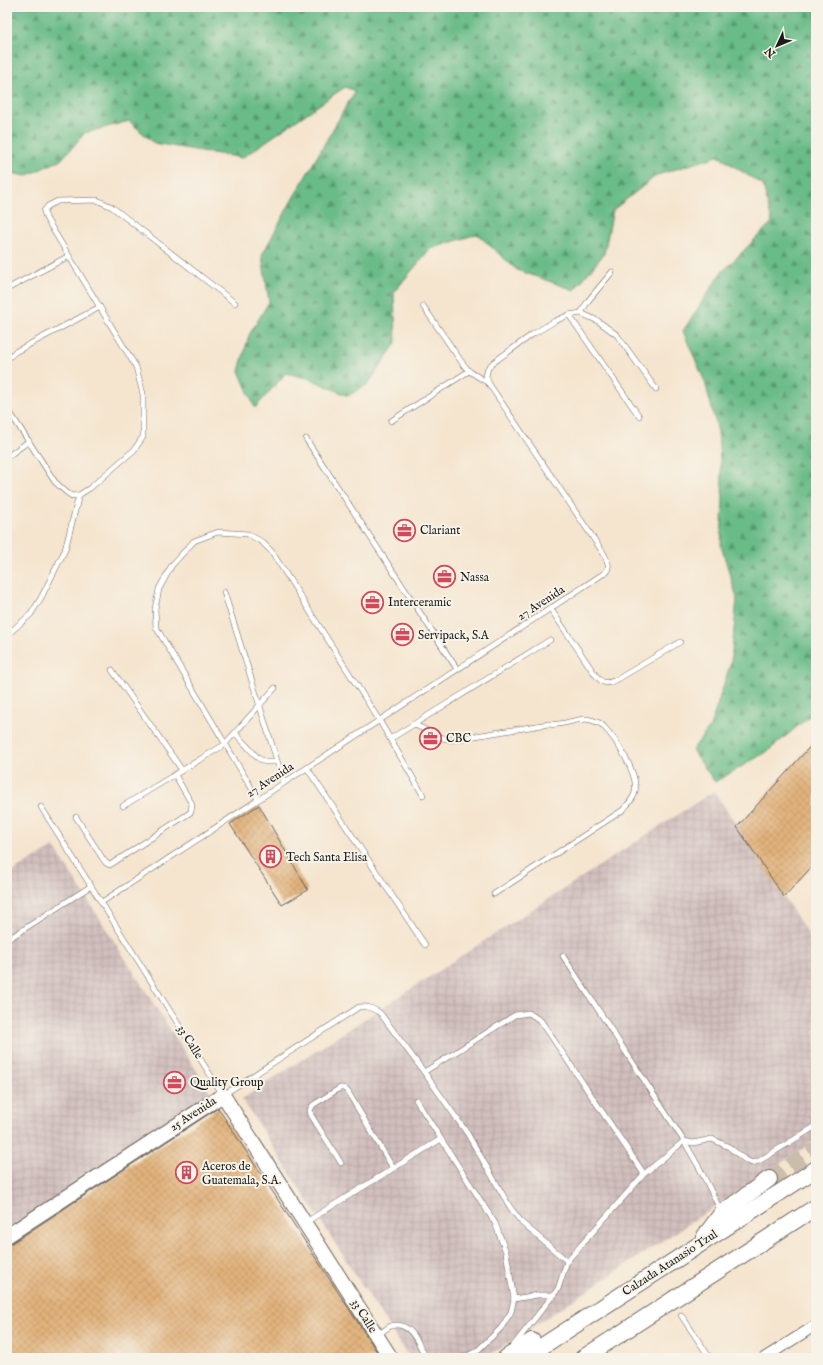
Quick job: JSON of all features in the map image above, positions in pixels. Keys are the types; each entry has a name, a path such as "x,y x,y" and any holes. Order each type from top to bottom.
{"main road":[{"name":"Calzada Atanasio Tzul","path":"524,1358 816,1169"},
{"path":"697,1246 722,1213 769,1179"},
{"path":"583,1358 816,1207"},
{"path":"506,1358 593,1300 623,1294"}],"street":[{"name":"33 Calle","path":"223,1095 390,1358"},
{"name":"25 Avenida","path":"7,1236 223,1095"},
{"path":"764,1358 816,1325"}],"lane":[{"path":"7,408 55,482 72,496 79,495 90,488 134,450 143,437 143,394 136,367 46,218 44,211 48,206 58,201 97,200 112,206 235,303"},
{"path":"7,289 69,256"},
{"path":"581,313 588,301 612,272"},
{"path":"423,306 463,364 470,371 489,384"},
{"path":"7,360 15,352 100,307"},
{"path":"489,384 486,376 488,368 494,362 533,334 569,315 581,313 598,321 617,335 656,389"},
{"path":"569,315 639,416"},
{"path":"391,421 470,371"},
{"name":"27 Avenida","path":"102,902 606,572 609,568 609,564 604,554 489,384"},
{"path":"306,439 457,669"},
{"path":"7,457 29,441"},
{"path":"7,635 31,614 41,598 65,550 79,495"},
{"path":"258,799 224,745 156,627 155,609 159,589 172,565 194,541 218,532 248,534 262,542 272,552 379,720 423,795"},
{"path":"224,592 284,783"},
{"path":"550,608 594,673 602,682 609,683 618,679 680,642"},
{"path":"390,739 550,640"},
{"path":"112,670 182,770"},
{"path":"123,806 224,745 275,688"},
{"path":"413,724 443,738 451,740 548,724 556,726 589,719 604,726 626,756 635,778 635,792 631,801 623,810 494,894"},
{"path":"234,733 258,758 265,762 277,762"},
{"path":"307,768 425,945"},
{"path":"76,817 103,859 108,864 113,864 191,812 192,804 175,775"},
{"name":"33 Calle","path":"41,807 223,1095"},
{"path":"7,940 91,886"},
{"path":"563,956 684,1141 722,1213"},
{"name":"25 Avenida","path":"223,1095 359,1007 366,1006 372,1008 380,1013 397,1034 467,1133 510,1207 522,1223 567,1261"},
{"path":"424,1072 515,1015 529,1013 541,1021 644,1174"},
{"path":"341,1163 311,1115 310,1110 313,1105 340,1088 344,1088 348,1092 393,1168"},
{"path":"416,1100 495,1223 506,1252 514,1299 511,1312 501,1328 477,1351 463,1358"},
{"path":"684,1141 693,1143 712,1139 729,1147 744,1159 752,1163 759,1161 816,1126"},
{"path":"304,1223 442,1139"},
{"path":"502,1358 554,1295 558,1289 567,1261 644,1174 684,1141"},
{"path":"514,1299 537,1295 554,1295"},
{"path":"681,1315 710,1358"},
{"path":"377,1336 390,1326 401,1325 408,1329 426,1358"}],"shaded area":[{"path":"714,791 816,946 816,1140 485,1358 409,1358 242,1099"},
{"path":"54,847 214,1098 7,1233 7,875"}],"green space":[{"path":"7,7 816,7 816,711 768,751 715,782 692,750 710,727 731,662 737,598 721,546 723,499 718,432 705,382 683,331 721,273 772,222 763,185 718,156 657,175 613,210 604,254 574,290 517,270 477,234 430,249 394,292 396,343 368,384 348,396 311,379 286,373 255,408 239,371 249,335 269,302 262,255 355,91 345,87 242,158 154,143 129,121 85,133 61,160 26,176 7,172"}],"building":[{"path":"816,740 816,862 784,897 737,827"},
{"name":"Tech Santa Elisa","path":"259,805 308,890 282,905 230,824"},
{"name":"Aceros de Guatemala, S.A.","path":"218,1108 381,1358 7,1358 7,1244 12,1243"}],"waterway":[{"path":"7,13 22,7"}],"tunnel":[{"path":"769,1179 816,1149"}],"place":[{"name":"Clariant","path":"405,530"},
{"name":"Nassa","path":"444,577"},
{"name":"Interceramic","path":"373,602"},
{"name":"Servipack, S.A","path":"402,635"},
{"name":"CBC","path":"431,738"},
{"name":"Tech Santa Elisa","path":"270,857"},
{"name":"Quality Group","path":"175,1082"},
{"name":"Aceros de Guatemala, S.A.","path":"187,1173"}]}
